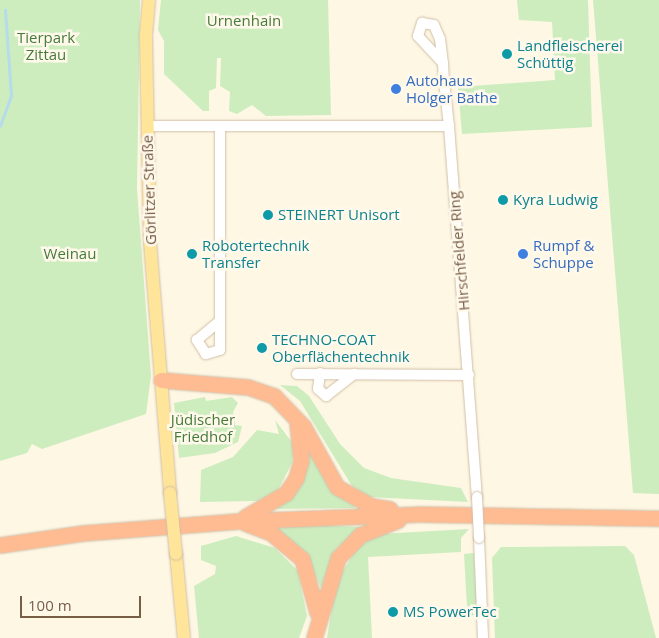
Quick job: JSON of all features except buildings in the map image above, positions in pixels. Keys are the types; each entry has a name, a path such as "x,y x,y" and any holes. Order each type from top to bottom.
{"highway":[{"path":"161,380 248,387 274,396 296,418 338,487 371,506 418,514"},
{"path":"239,521 268,506 296,478 300,460 296,418"},
{"path":"316,631 330,574 353,541 373,528 418,514"},
{"path":"0,545 83,533 239,521 418,514 659,518"},
{"path":"239,521 271,533 302,559 316,596 316,631"}],"main road":[{"name":"Görlitzer Straße","path":"149,0 147,126 161,380 184,638"}],"street":[{"name":"Hirschfelder Ring","path":"443,63 450,126 469,375 477,497 483,638"},
{"path":"147,126 450,126"},
{"path":"220,127 220,321"},
{"path":"320,373 318,389 326,396 354,374"},
{"path":"296,374 469,375"}],"green space":[{"name":"Weinau","path":"0,0 140,0 137,189 151,376 146,414 42,449 32,444 27,453 0,461"},
{"name":"Urnenhain","path":"161,0 328,0 331,115 266,116 252,105 237,114 229,111 230,92 220,86 221,58 217,58 216,88 209,91 209,111 203,111 164,74 164,41 158,30"},
{"path":"517,0 588,0 592,127 462,134 458,87 555,80 552,22 519,20"},
{"path":"593,0 659,0 659,494 633,493"},
{"path":"280,385 297,386 309,396 340,444 364,468 391,478 461,488 468,502 369,497 352,486 300,401"},
{"name":"Jüdischer Friedhof","path":"205,397 206,401 232,397 238,403 233,412 235,425 242,426 238,442 215,453 179,458 174,403"},
{"path":"275,420 294,445 292,463 278,490 257,501 200,502 201,470 233,457 257,430 279,434"},
{"path":"305,441 355,506 355,508 277,509"},
{"path":"320,525 363,527 337,548 321,588 306,558 270,527"},
{"path":"469,529 461,538 461,552 368,557 372,638 327,638 336,582 357,548 378,534"},
{"path":"236,536 275,548 298,571 307,616 299,638 199,638 194,586 215,574 216,566 201,560 201,546"},
{"path":"625,546 634,555 656,638 495,638 492,558 501,547"},
{"path":"474,553 478,610 472,616 433,613 433,608 467,607 464,554"}],"waterway":[{"path":"0,126 11,96 5,10"}],"place":[{"name":"Landfleischerei Schüttig","path":"507,54"},
{"name":"Autohaus Holger Bathe","path":"396,89"},
{"name":"Kyra Ludwig","path":"503,200"},
{"name":"STEINERT Unisort","path":"268,215"},
{"name":"Robotertechnik Transfer","path":"192,254"},
{"name":"Rumpf & Schuppe","path":"523,254"},
{"name":"TECHNO-COAT Oberflächentechnik","path":"262,348"},
{"name":"MS PowerTec","path":"393,612"}],"park label":[{"name":"Tierpark Zittau","path":"46,46"}]}
